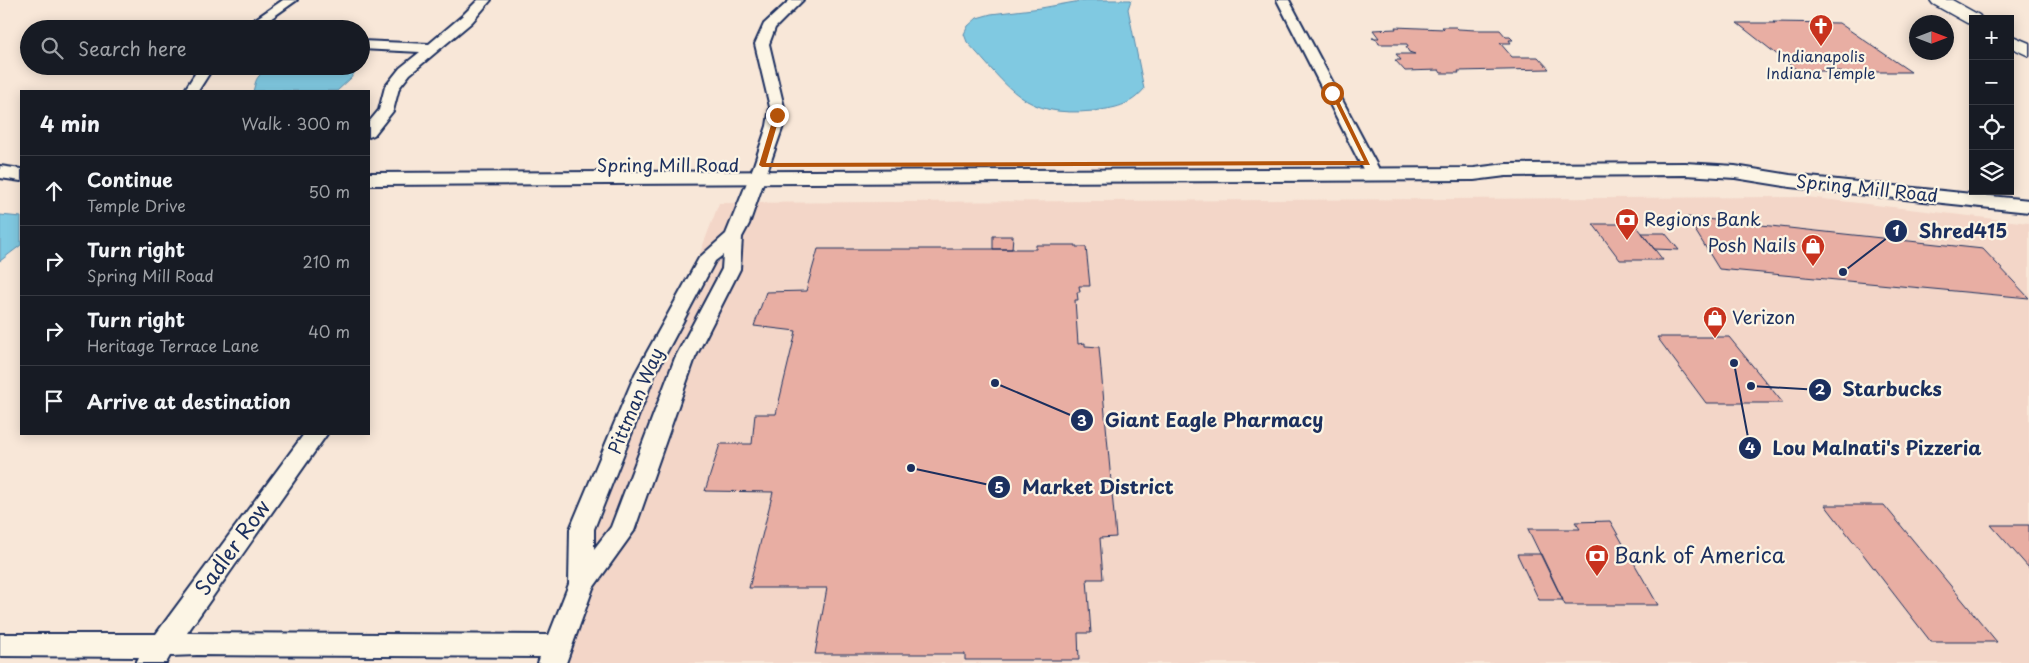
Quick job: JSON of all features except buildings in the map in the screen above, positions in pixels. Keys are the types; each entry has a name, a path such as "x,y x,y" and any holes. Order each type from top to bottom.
{"main road":[{"path":"1939,0 1969,17"},
{"path":"2014,42 2029,50"}],"street":[{"path":"261,20 291,0"},
{"path":"370,131 386,111 392,87 396,82 414,62 468,19 485,0"},
{"name":"Pittman Way","path":"555,654 582,584 622,531 685,358 731,269 734,237 760,171 775,126 777,107 762,44 769,27 798,0"},
{"path":"1283,0 1371,169"},
{"path":"370,45 432,48"},
{"path":"191,90 201,75"},
{"name":"Spring Mill Road","path":"370,167 760,171 1371,169 1474,174 1506,170 1685,169 1734,172 1790,181 2029,206"},
{"name":"Spring Mill Road","path":"1734,172 1763,167 1969,187"},
{"name":"Spring Mill Road","path":"370,178 760,171"},
{"path":"0,172 20,175"},
{"path":"0,188 20,186"},
{"path":"2014,191 2029,193"},
{"name":"Pittman Way","path":"582,584 582,529 645,374 708,258 734,237"},
{"name":"Sadler Row","path":"157,654 315,435"},
{"path":"0,645 157,654 555,654"}],"shaded area":[{"path":"1807,197 2029,223 2029,663 544,663 719,203"}],"water":[{"path":"1086,0 1131,0 1128,9 1144,89 1128,103 1093,111 1069,112 1050,110 1034,104 1007,86 967,42 964,34 968,26 977,18 991,14"},
{"path":"260,75 353,75 338,90 253,90"},
{"path":"0,215 20,217 20,246 0,261"}],"place":[{"name":"Indianapolis Indiana Temple","path":"1821,47"},
{"name":"Regions Bank","path":"1627,241"},
{"name":"Posh Nails","path":"1813,267"},
{"name":"Shred415","path":"1843,272"},
{"name":"Verizon","path":"1715,339"},
{"name":"Lou Malnati's Pizzeria","path":"1734,363"},
{"name":"Giant Eagle Pharmacy","path":"995,383"},
{"name":"Starbucks","path":"1751,386"},
{"name":"Market District","path":"911,468"},
{"name":"Bank of America","path":"1597,577"}],"route":[{"path":"777,115 762,165 1368,163 1332,93"}]}
